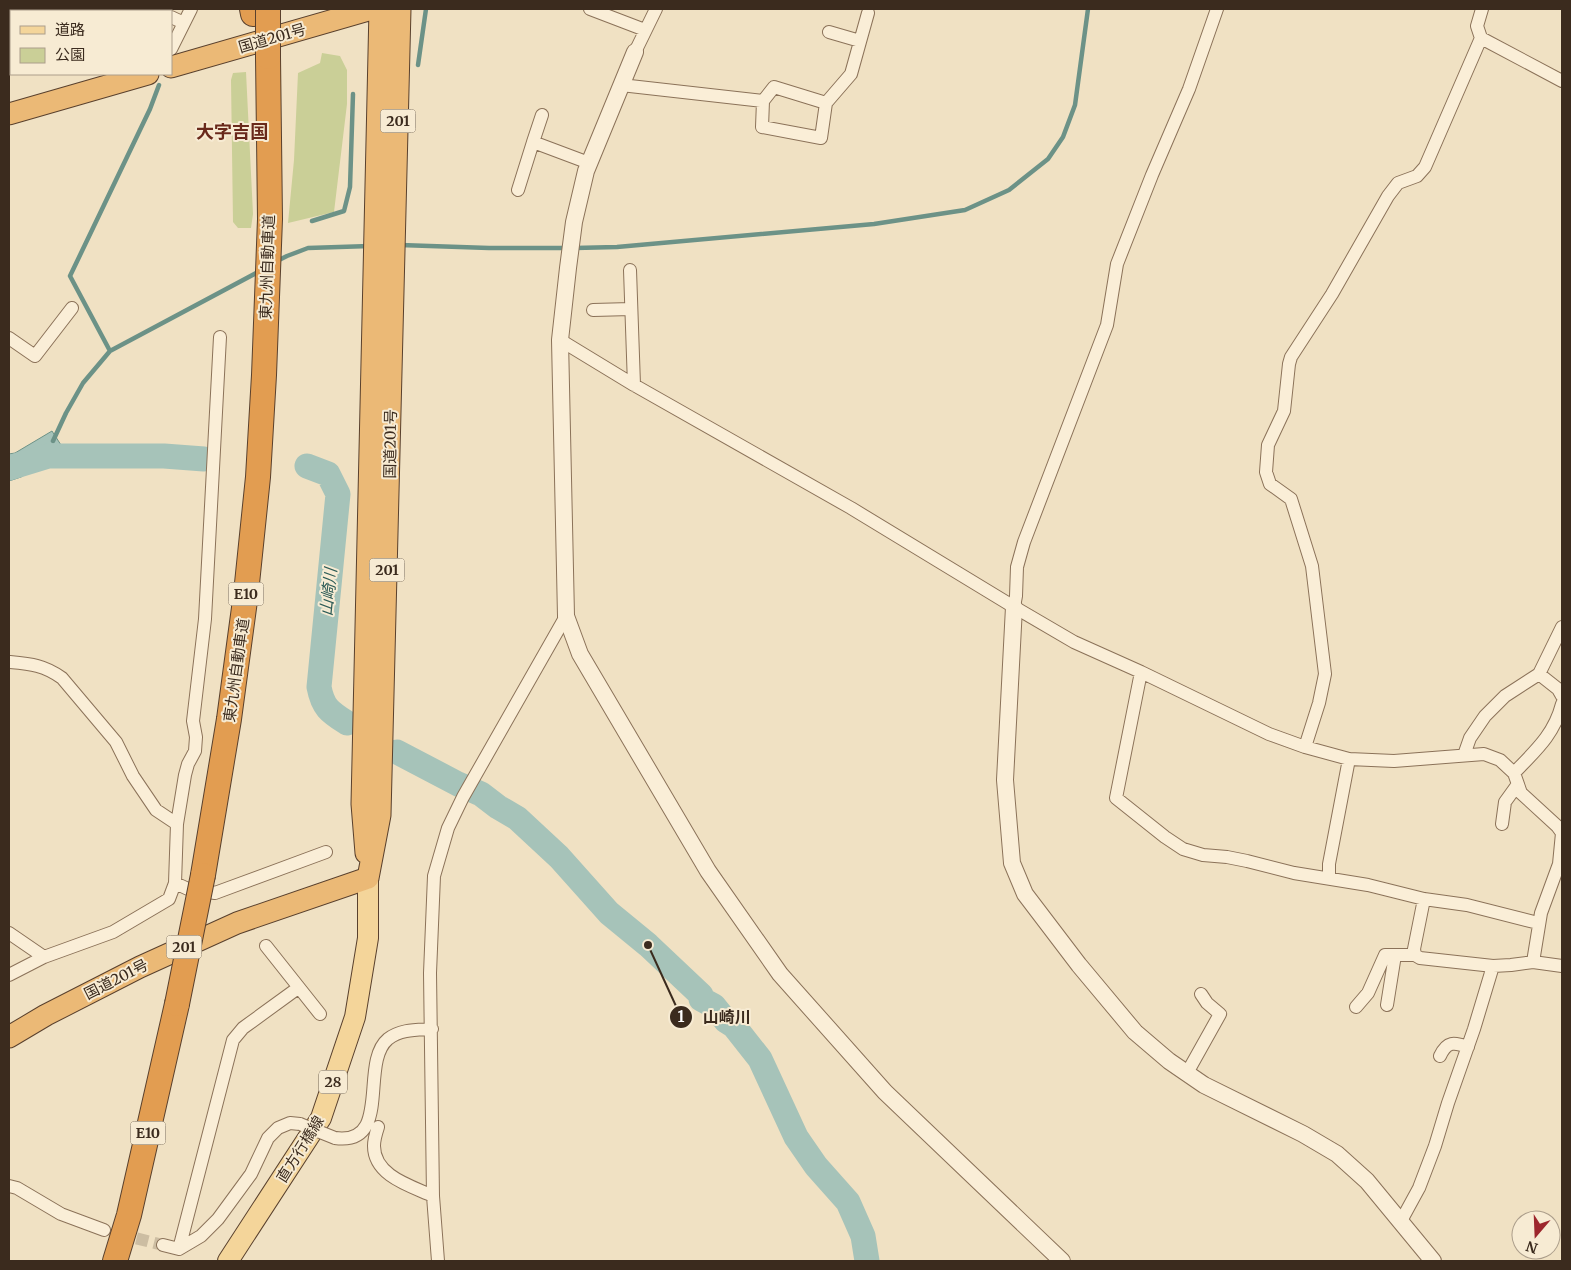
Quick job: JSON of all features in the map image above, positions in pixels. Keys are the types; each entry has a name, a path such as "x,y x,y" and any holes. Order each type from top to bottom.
{"highway":[{"name":"国道201号","path":"172,67 372,9"},
{"name":"国道201号","path":"380,9 385,232"},
{"name":"国道201号","path":"9,1037 46,1015 140,967 237,923 368,878 362,804 385,232 400,9"},
{"name":"東九州自動車道","path":"116,1261 129,1215 177,1004 203,875 229,719 246,593 258,477 266,311 262,60 258,10"},
{"path":"9,114 145,75"}],"main road":[{"name":"直方行橋線","path":"228,1261 321,1118 355,1017 368,938 368,878"}],"street":[{"path":"172,47 191,9"},
{"path":"590,9 645,30"},
{"path":"656,9 635,52 589,164 574,222 560,340 566,616 580,654 708,871 780,974 885,1092 1062,1261"},
{"path":"1217,9 1189,89 1117,264 1107,325 1024,542 1017,567 1005,780 1012,863 1025,894 1085,972 1136,1032 1169,1061 1204,1085 1303,1134 1337,1154 1367,1181 1433,1261"},
{"path":"1305,747 1319,703 1325,674 1312,566 1291,499 1270,484 1266,472 1268,445 1284,411 1291,357 1332,294 1388,196 1398,183 1417,176 1425,167 1480,38 1477,26 1482,9"},
{"path":"826,103 774,88 763,100 762,127 820,138 826,103 851,74 868,13"},
{"path":"172,17 184,23"},
{"path":"828,32 860,41"},
{"path":"1480,38 1562,81"},
{"path":"622,84 763,100"},
{"path":"518,190 542,115"},
{"path":"534,142 589,164"},
{"path":"630,270 634,386"},
{"path":"9,338 35,356 72,308"},
{"path":"593,310 631,309"},
{"path":"9,975 44,957 114,932 169,899 175,883 177,824 188,764 195,751 196,737 192,721 205,619 220,337"},
{"path":"560,340 634,386 851,508 1074,642 1269,734 1305,747 1349,759 1394,761 1484,754 1500,760 1516,779 1522,793 1562,833 1560,864 1538,923 1533,962"},
{"path":"438,1261 433,1196 430,973 434,876 448,828 566,616"},
{"path":"1464,755 1470,738 1485,716 1505,696 1540,674 1561,631"},
{"path":"9,662 40,666 62,678 116,742 133,776 156,810 177,824"},
{"path":"1141,672 1116,798 1183,849 1203,855 1227,856 1247,860 1294,873 1329,878 1424,899 1467,905 1538,923"},
{"path":"1540,674 1558,689 1562,696"},
{"path":"1502,824 1505,802 1516,779 1558,720 1562,704"},
{"path":"1329,878 1329,864 1349,759"},
{"path":"175,883 188,889 215,893 326,852"},
{"path":"1414,955 1424,899"},
{"path":"9,933 44,957"},
{"path":"266,946 320,1014"},
{"path":"1356,1007 1368,993 1385,955 1414,955 1420,958 1493,966 1511,966 1533,962 1562,966"},
{"path":"1387,1005 1395,955"},
{"path":"1401,1221 1419,1188 1429,1162 1493,966"},
{"path":"180,1249 233,1040 243,1028 298,988"},
{"path":"1187,1074 1220,1014 1201,994"},
{"path":"163,1245 180,1249 201,1236 218,1219 251,1174 268,1138 278,1128 290,1123 300,1124 335,1138 343,1139 352,1137 363,1130 370,1116 379,1054 386,1041 406,1031 432,1029"},
{"path":"1440,1056 1443,1050 1450,1044 1456,1043 1468,1047"},
{"path":"378,1127 374,1146 376,1159 383,1170 433,1196"},
{"path":"11,1184 61,1214 104,1230"}],"green space":[{"path":"322,53 340,56 347,70 347,104 334,212 288,223 294,160 298,73 320,63"},
{"path":"246,72 253,214 251,228 238,228 233,222 231,80 233,73"}],"water":[{"path":"52,431 61,445 50,460 21,477 9,481 9,454 15,453"}],"waterway":[{"path":"418,65 426,9"},
{"path":"575,248 617,247 874,224 965,210 1009,190 1048,159 1063,137 1075,105 1088,9"},
{"path":"110,351 70,276 150,109 159,85"},
{"path":"312,221 344,211 350,187 353,94"},
{"path":"400,245 567,248"},
{"path":"275,262 308,248 370,246"},
{"path":"53,441 83,383 110,351 260,271"},
{"name":"山崎川","path":"9,468 48,456 164,456 204,459"},
{"name":"山崎川","path":"307,466 328,474 338,494 319,687 328,709 347,723"},
{"name":"山崎川","path":"397,752 481,794 517,818 559,857 609,913 648,945 701,995 701,999 714,1006 726,1021 734,1026 760,1059 796,1137 816,1166 848,1202 863,1236 867,1261"}],"tunnel":[{"path":"119,1234 163,1245"}],"place":[{"name":"山崎川","path":"648,945"}],"district":[{"name":"大字吉国","path":"232,131"}]}
